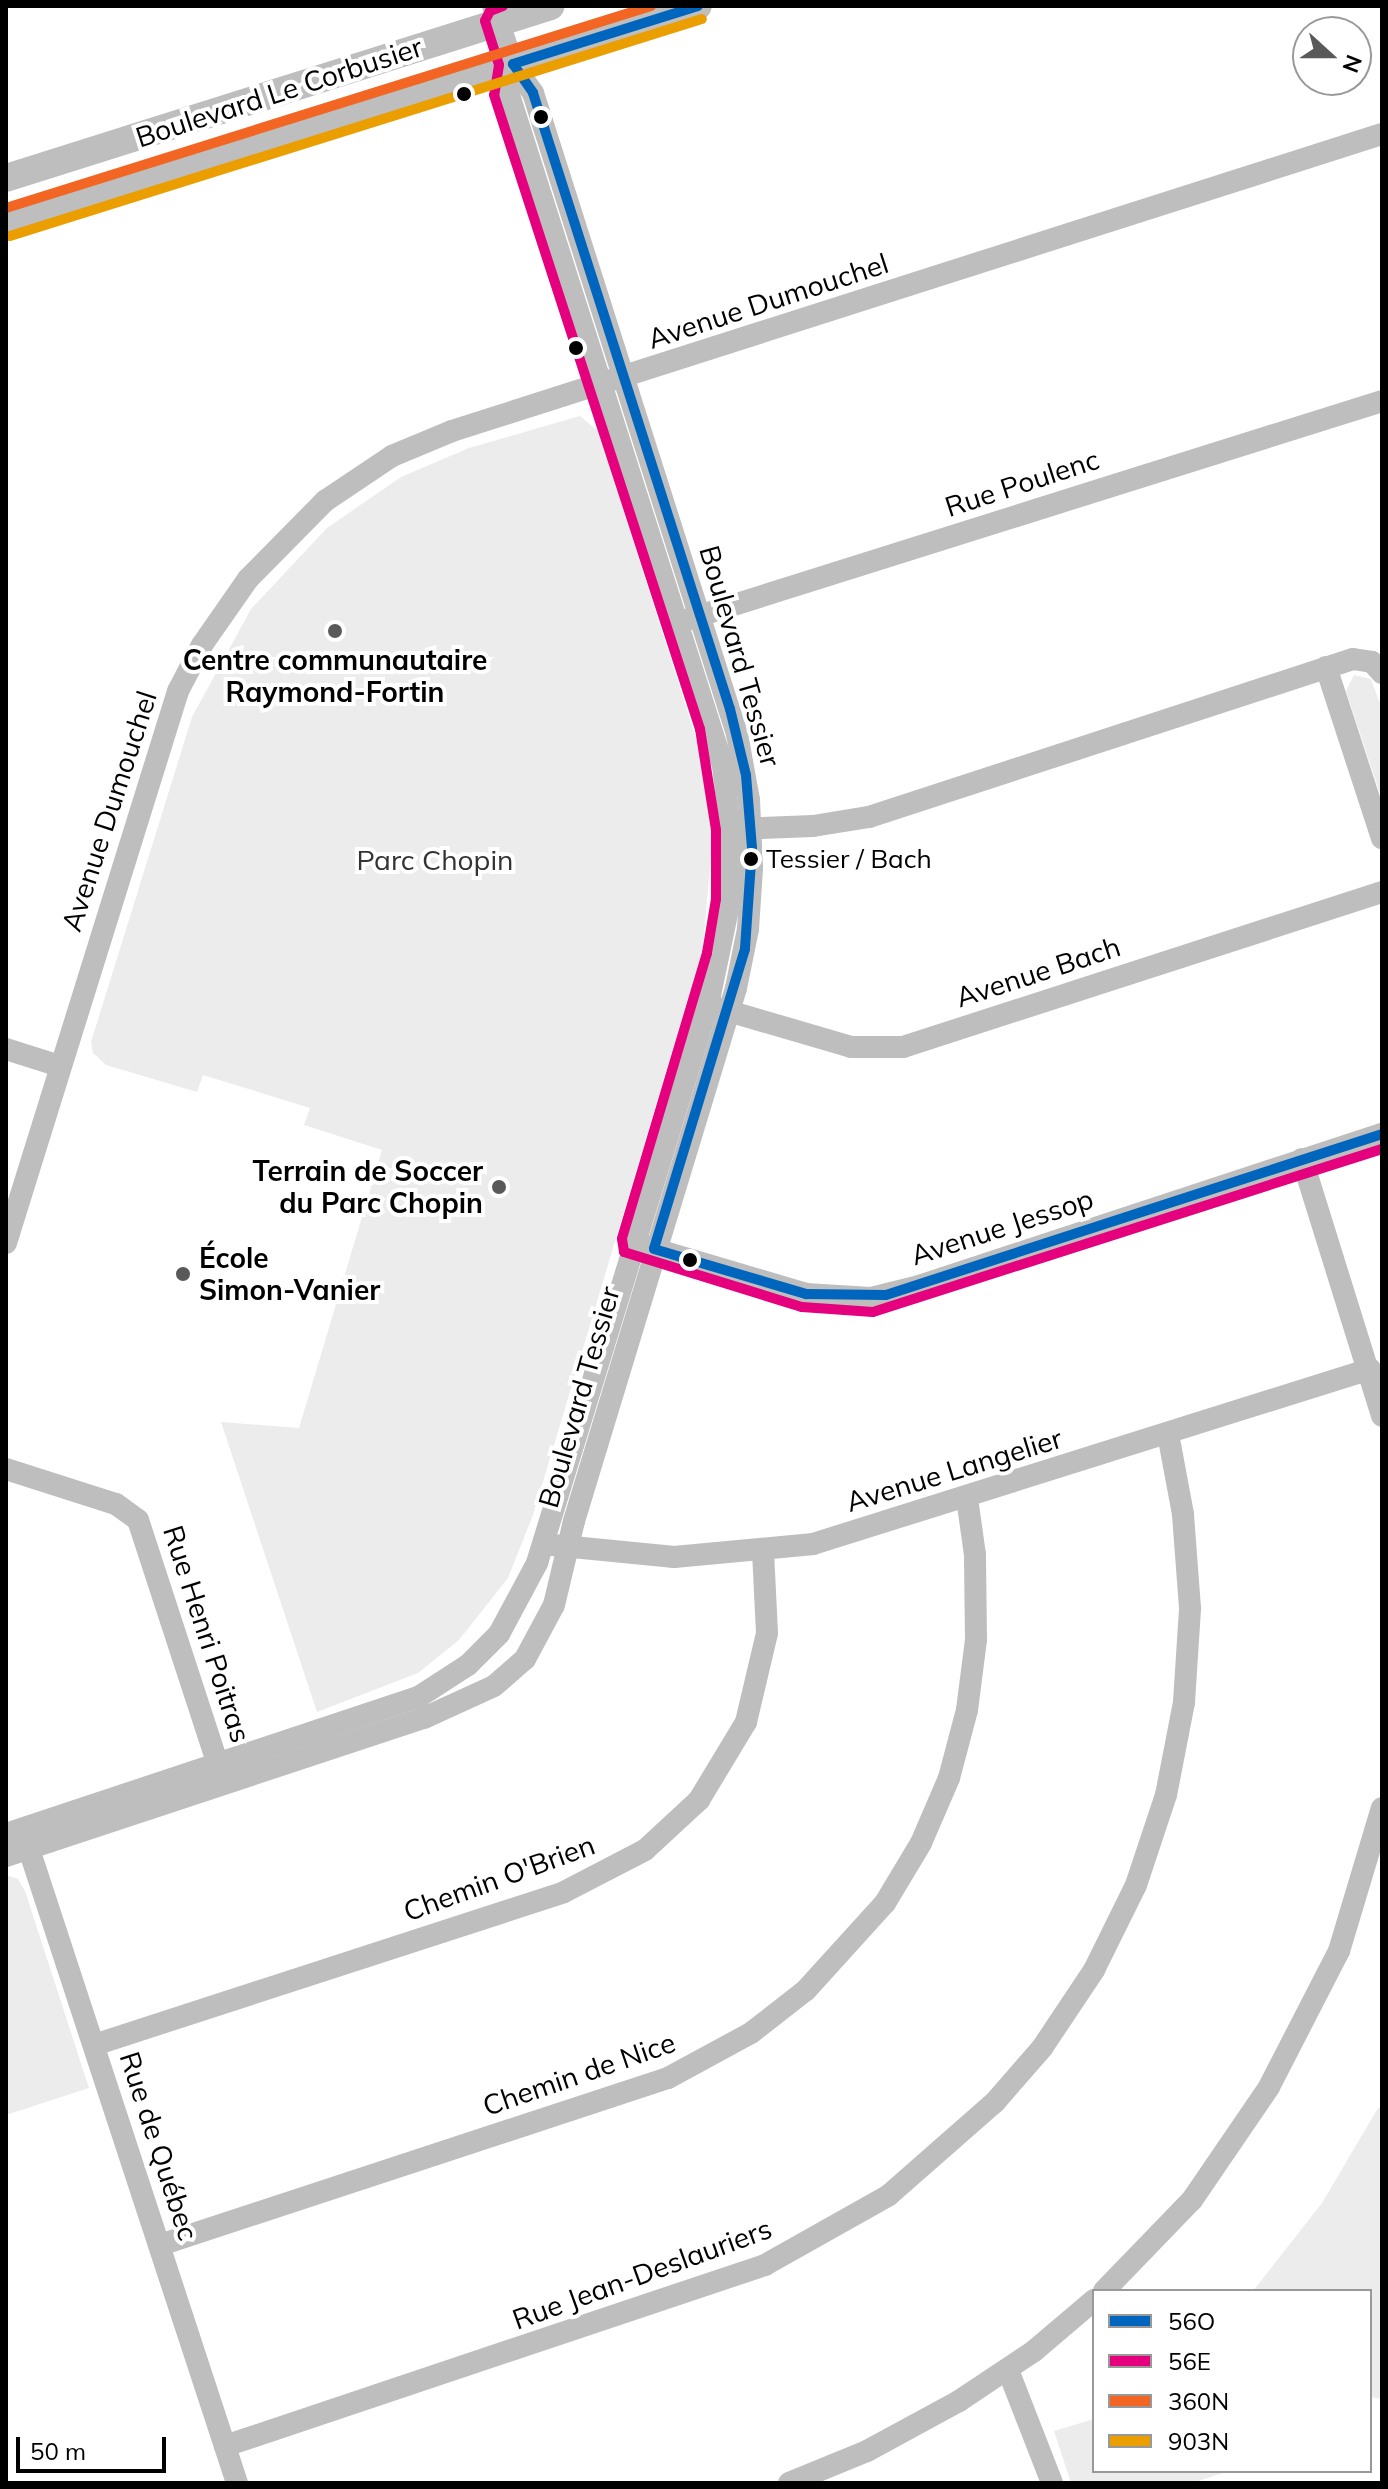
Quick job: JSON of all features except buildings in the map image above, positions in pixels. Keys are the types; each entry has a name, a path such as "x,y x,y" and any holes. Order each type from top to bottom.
{"street":[{"name":"Boulevard Le Corbusier","path":"6,178 496,14 551,6"},
{"name":"Boulevard Le Corbusier","path":"6,223 698,6"},
{"name":"Boulevard Tessier","path":"6,1856 19,1837 218,1765 392,1707 438,1686 479,1655 508,1623 544,1543 645,1246 719,1008 748,929 741,829 716,736 691,619 625,378 533,93 513,64 496,14"},
{"name":"Boulevard Tessier","path":"513,64 508,92 603,385 691,619"},
{"name":"Avenue Dumouchel","path":"6,1243 175,700 202,645 251,574 312,512 392,456 452,431 1382,134"},
{"name":"Rue Poulenc","path":"691,619 1382,401"},
{"path":"741,829 869,817 1326,667 1363,659 1382,673"},
{"path":"1326,667 1382,838"},
{"name":"Avenue Bach","path":"719,1008 851,1047 903,1047 1382,892"},
{"path":"6,1049 60,1066"},
{"name":"Avenue Jessop","path":"645,1246 806,1294 871,1298 919,1286 1382,1134"},
{"path":"1302,1159 1370,1369 1382,1416"},
{"name":"Boulevard Tessier","path":"19,1837 408,1724 483,1692 514,1670 538,1640 554,1605 645,1246"},
{"name":"Avenue Langelier","path":"544,1543 567,1549 655,1557 763,1552 864,1532 1370,1369"},
{"name":"Rue Jean-Deslauriers","path":"225,2446 699,2290 776,2260 889,2195 995,2102 1049,2039 1100,1959 1136,1885 1166,1795 1184,1702 1190,1608 1183,1514 1168,1434"},
{"name":"Rue Henri Poitras","path":"6,1469 123,1507 138,1520 218,1765"},
{"name":"Chemin de Nice","path":"160,2245 657,2083 731,2046 806,1990 885,1903 921,1843 949,1778 967,1710 976,1640 977,1593 967,1498"},
{"name":"Chemin O'Brien","path":"94,2045 564,1892 645,1850 699,1800 746,1722 767,1633 763,1552"},
{"path":"1106,2289 1206,2182 1284,2061 1339,1951 1382,1808"},
{"name":"Rue de Québec","path":"19,1837 94,2045 237,2483"},
{"path":"789,2483 886,2442 1008,2370 1092,2302"},
{"path":"1008,2370 1052,2483"}],"green space":[{"name":"Parc Chopin","path":"580,416 598,431 702,757 712,842 703,948 533,1515 508,1578 459,1640 418,1673 317,1712 221,1422 299,1428 382,1150 304,1125 310,1108 203,1075 197,1092 106,1065 93,1053 91,1042 192,717 251,609 327,528 401,477 469,448"},
{"path":"1354,675 1371,679 1382,709 1382,800 1346,691"},
{"path":"6,1875 18,1879 25,1891 89,2088 6,2115"},
{"path":"1378,2108 1382,2109 1382,2399 1372,2397 1372,2289 1255,2289 1322,2203"},
{"path":"1092,2420 1092,2473 1223,2473 1192,2483 1071,2483 1054,2431"}],"transit line":[{"name":"56E","path":"503,6 490,11 485,21 499,65 494,95 700,729 716,830 716,899 707,953 622,1239 624,1252 802,1307 873,1312 1382,1149"},
{"name":"360N","path":"6,208 651,6"},
{"name":"56O","path":"698,6 513,64 533,93 730,709 746,775 752,848 745,949 654,1249 806,1294 886,1295 1382,1134"},
{"name":"903N","path":"10,236 702,19"}],"place":[{"name":"Centre communautaire Raymond-Fortin","path":"335,631"},
{"name":"Tessier / Bach","path":"751,859"},
{"name":"Terrain de Soccer du Parc Chopin","path":"499,1187"},
{"name":"École Simon-Vanier","path":"183,1274"}]}
